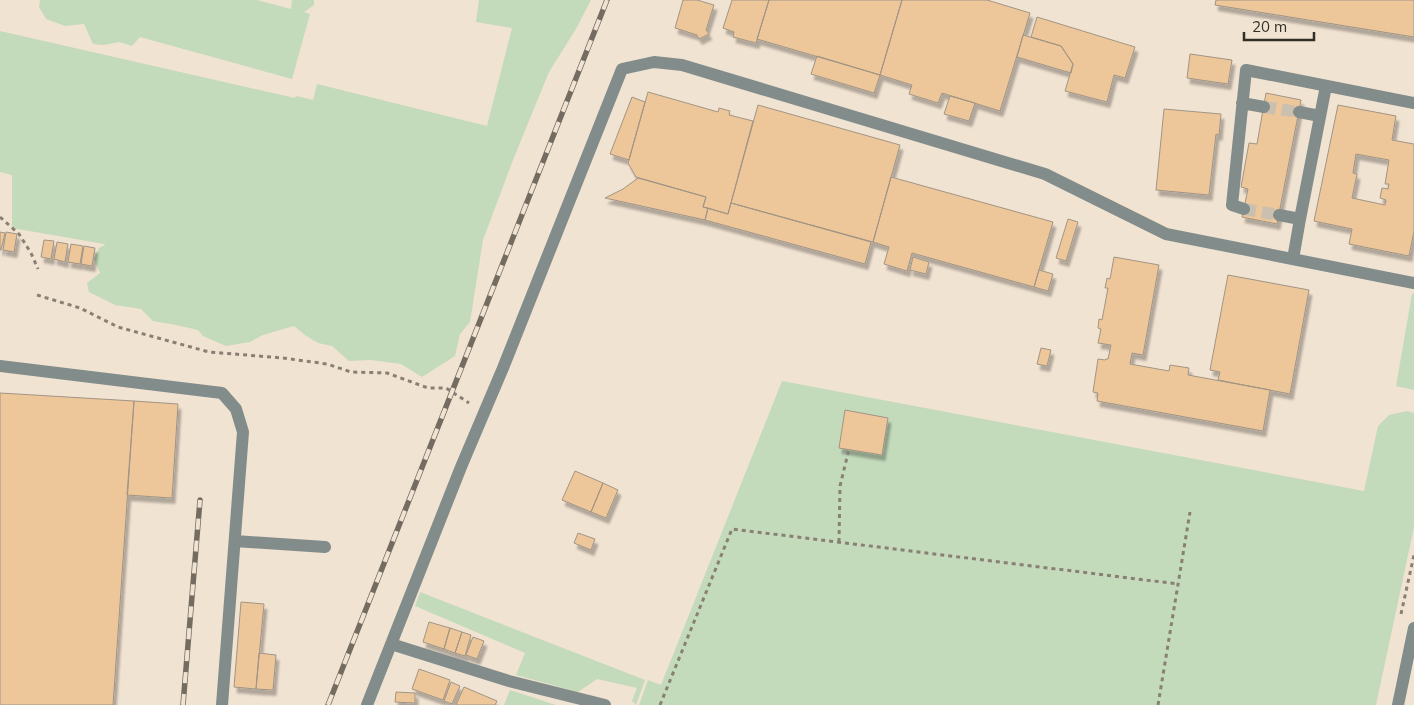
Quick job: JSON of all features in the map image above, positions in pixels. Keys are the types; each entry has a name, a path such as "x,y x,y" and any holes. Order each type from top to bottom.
{"street":[{"path":"367,705 622,69 654,62 682,65 1046,174 1166,234 1414,283"},
{"path":"1244,209 1232,206 1246,70 1414,103"},
{"path":"1293,259 1326,86"},
{"path":"1242,103 1264,107"},
{"path":"1299,112 1320,116"},
{"path":"1279,215 1300,219"},
{"path":"0,366 222,393 236,409 243,432 222,705"},
{"path":"235,541 325,546"},
{"path":"1398,705 1414,628"},
{"path":"391,644 508,681 605,705"}],"path":[{"path":"0,217 19,234 38,269"},
{"path":"37,295 80,308 118,327 209,352 283,358 327,364 351,372 387,372 428,388 446,388 484,414"},
{"path":"839,542 840,486 850,449"},
{"path":"1158,705 1190,512"},
{"path":"660,705 732,529 1178,584"}],"green space":[{"path":"40,0 257,0 291,9 292,0 314,0 314,5 304,12 310,14 292,79 140,37 132,46 119,42 104,45 93,44 84,24 65,26 46,19 39,7"},
{"path":"479,0 591,0 576,29 549,72 513,160 483,240 470,322 460,334 455,356 422,377 401,364 371,360 349,361 332,346 318,343 294,326 263,335 250,342 226,346 203,336 198,330 153,321 141,309 115,305 89,292 87,283 100,273 94,259 99,248 104,244 12,228 12,175 0,172 0,31 295,98 296,96 313,100 317,84 487,126 512,28 476,22"},
{"path":"1414,293 1414,390 1396,386 1412,294"},
{"path":"782,381 1364,491 1378,426 1389,415 1407,411 1414,413 1414,527 1376,705 639,705 648,680 661,685"},
{"path":"420,592 645,680 636,705 632,701 637,688 597,679 578,692 516,675 525,653 415,606"},
{"path":"510,690 556,705 504,705"}],"building":[{"path":"683,0 697,0 714,5 706,30 709,34 699,39 697,35 675,28"},
{"path":"732,0 769,0 756,43 733,37 734,32 723,28"},
{"path":"769,0 902,0 880,75 757,39"},
{"path":"902,0 987,0 1030,13 1000,111 942,93 938,103 909,94 912,85 880,75"},
{"path":"1216,0 1414,0 1414,37 1215,5"},
{"path":"1037,17 1135,47 1125,78 1114,75 1107,102 1065,91 1073,64 1061,46 1031,37"},
{"path":"1023,35 1061,46 1073,64 1071,73 1017,57"},
{"path":"1190,54 1232,60 1228,84 1187,78"},
{"path":"817,56 880,75 874,93 811,74"},
{"path":"648,92 718,112 719,108 730,111 729,115 753,121 728,214 703,207 706,197 636,177 628,163"},
{"path":"1266,93 1301,100 1277,224 1242,217 1248,189 1241,187 1249,143 1257,144"},
{"path":"950,96 975,103 969,121 944,114"},
{"path":"632,97 645,102 629,160 610,154"},
{"path":"758,105 900,145 873,242 731,203"},
{"path":"1338,105 1396,116 1392,140 1414,144 1414,231 1409,256 1349,244 1352,229 1314,221","holes":["1356,154 1389,160 1385,184 1389,184 1388,189 1382,188 1380,198 1386,200 1385,205 1352,198 1357,174 1353,173"]},
{"path":"1164,109 1221,114 1219,135 1216,134 1209,195 1156,190"},
{"path":"891,177 1053,222 1034,287 912,253 907,271 884,264 889,247 873,242"},
{"path":"638,178 706,197 703,207 708,208 705,220 605,198 623,189"},
{"path":"731,203 871,242 865,264 705,220 708,208 728,214"},
{"path":"1068,219 1078,222 1066,261 1056,258"},
{"path":"0,232 5,233 1,250 0,250"},
{"path":"6,232 17,234 14,252 3,250"},
{"path":"44,240 54,241 51,259 41,257"},
{"path":"57,242 68,244 65,262 54,259"},
{"path":"71,244 83,246 80,264 68,262"},
{"path":"84,246 95,248 92,266 81,264"},
{"path":"913,257 929,262 926,274 910,270"},
{"path":"1114,257 1159,265 1143,355 1132,353 1130,364 1169,371 1170,365 1189,368 1188,375 1270,390 1263,431 1097,401 1098,393 1093,392 1098,359 1108,359 1111,345 1098,343 1101,329 1098,328 1099,319 1102,320 1108,288 1105,288 1107,278 1110,279"},
{"path":"1039,270 1053,274 1048,291 1034,287"},
{"path":"1228,275 1309,290 1290,394 1218,380 1220,372 1210,370"},
{"path":"1041,348 1051,350 1047,366 1037,364"},
{"path":"0,393 134,401 113,705 0,705"},
{"path":"134,401 178,404 172,498 127,495"},
{"path":"845,410 888,418 882,455 839,448"},
{"path":"575,471 603,483 591,512 562,500"},
{"path":"603,483 618,490 606,518 591,512"},
{"path":"578,533 595,539 591,550 574,543"},
{"path":"241,602 264,604 256,689 234,687"},
{"path":"429,622 450,628 444,649 423,642"},
{"path":"450,628 462,632 455,653 444,649"},
{"path":"462,632 471,635 465,656 455,653"},
{"path":"473,637 484,641 477,659 466,655"},
{"path":"259,653 276,655 273,690 256,689"},
{"path":"419,669 450,680 443,700 412,689"},
{"path":"451,682 460,686 452,704 444,701"},
{"path":"464,687 497,701 495,705 456,705"},
{"path":"396,692 415,693 415,703 395,702"}],"tunnel":[{"path":"1264,107 1299,112"},
{"path":"1244,209 1279,215"}],"railway":[{"path":"328,705 607,0"},
{"path":"183,705 200,500"}]}
